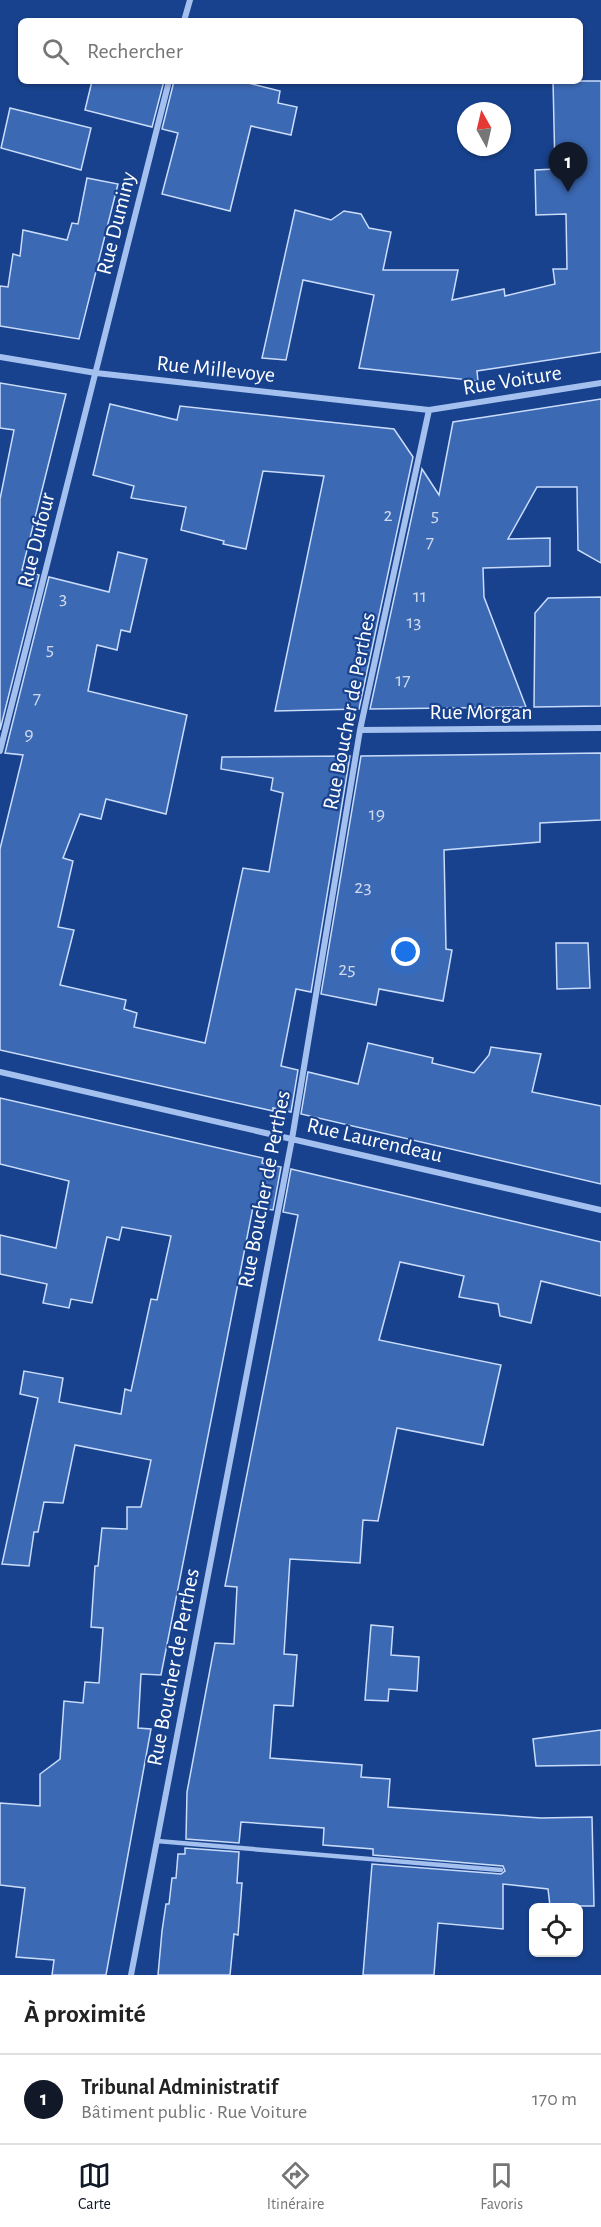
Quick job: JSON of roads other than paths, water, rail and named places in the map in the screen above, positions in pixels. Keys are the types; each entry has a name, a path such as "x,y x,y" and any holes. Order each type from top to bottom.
{"street":[{"path":"185,18 190,0"},
{"name":"Rue Duminy","path":"96,373 168,84"},
{"name":"Rue Millevoye","path":"0,357 96,373 429,410"},
{"name":"Rue Dufour","path":"0,752 96,373"},
{"name":"Rue Voiture","path":"429,410 601,383"},
{"name":"Rue Boucher de Perthes","path":"131,1975 292,1139 360,730 429,410"},
{"name":"Rue Morgan","path":"360,730 601,728"},
{"name":"Rue Laurendeau","path":"0,1072 601,1209"}],"lane":[{"path":"157,1840 501,1870"}],"place":[{"name":"Tribunal Administratif","path":"568,192"}]}
